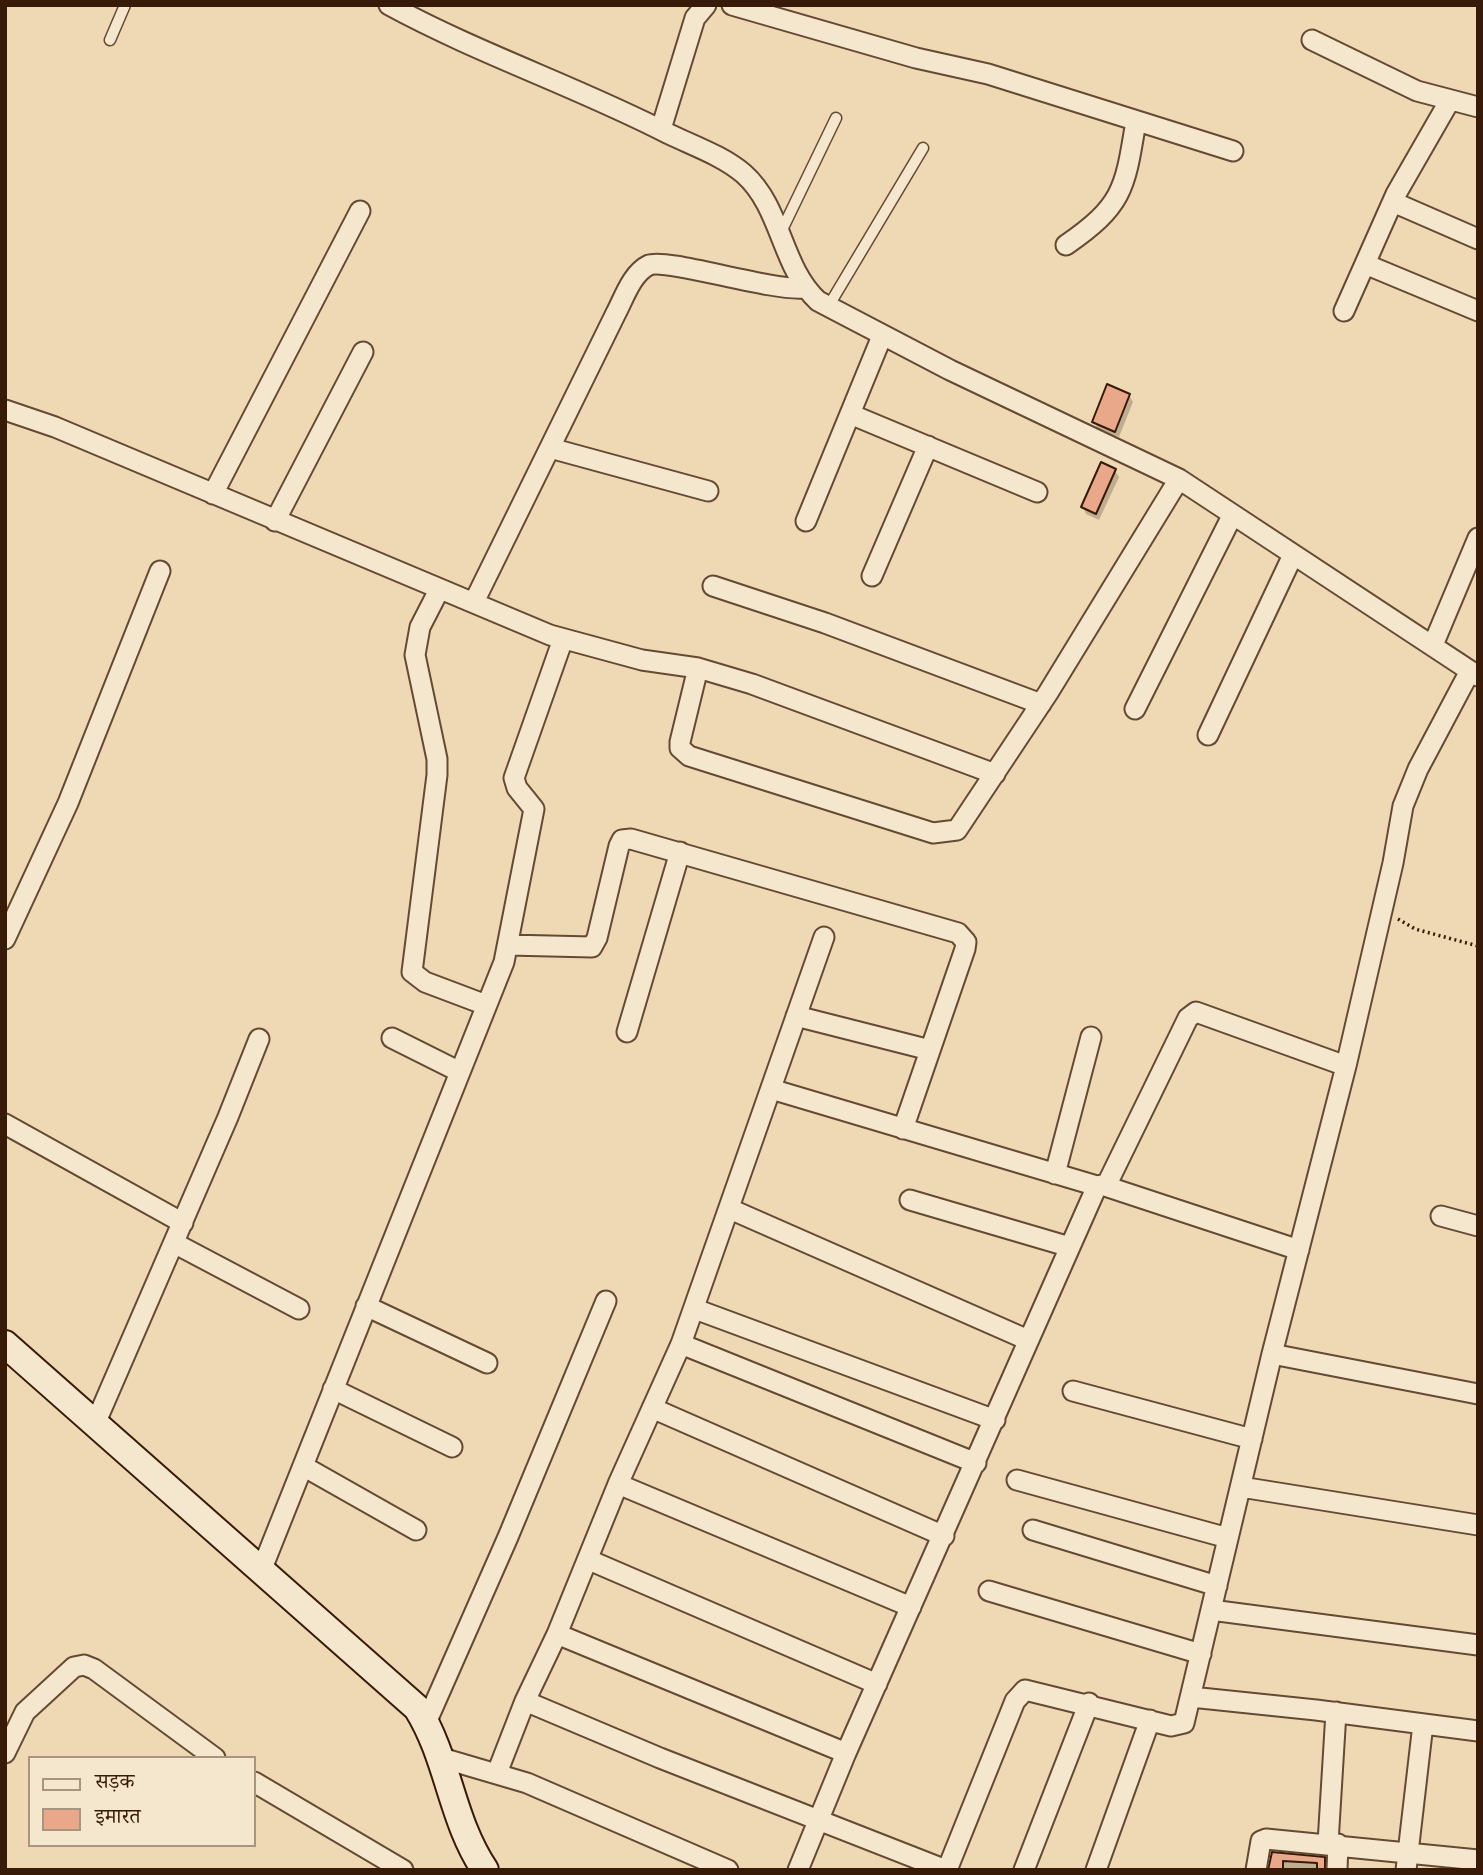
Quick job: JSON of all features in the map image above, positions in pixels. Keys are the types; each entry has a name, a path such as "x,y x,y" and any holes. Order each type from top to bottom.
{"street":[{"path":"388,5 661,129 741,172 766,205 804,288 828,307 882,336 1179,479 1474,673 1418,769 1403,806 1385,900 1346,1066 1272,1354 1184,1723 1178,1726 1150,1720 1034,1690 1025,1690 1018,1694 946,1870 818,1821 525,1700"},
{"path":"661,129 695,18 706,5"},
{"path":"732,5 916,58 988,74 1233,151"},
{"path":"1312,40 1417,91 1478,107"},
{"path":"1344,311 1393,202 1450,100"},
{"path":"1066,245 1097,223 1121,192 1136,121"},
{"path":"1393,202 1478,239"},
{"path":"213,494 360,211"},
{"path":"474,603 633,280 650,265 659,263 752,283 804,288"},
{"path":"1365,264 1478,311"},
{"path":"806,521 882,336"},
{"path":"275,521 363,352"},
{"path":"5,410 55,427 439,590 563,639 642,660 698,668 752,684 995,775"},
{"path":"850,414 1037,492"},
{"path":"872,576 928,446"},
{"path":"550,448 708,491"},
{"path":"698,668 680,742 680,748 689,756 940,835 957,830 1041,704 1179,479"},
{"path":"1135,709 1232,516"},
{"path":"1433,645 1478,538"},
{"path":"1208,735 1293,555"},
{"path":"5,939 68,803 160,571"},
{"path":"713,586 825,623 1041,704"},
{"path":"439,590 415,642 415,656 435,750 437,775 412,972 425,982 486,1005"},
{"path":"261,1572 508,945 534,809 517,788 514,778 563,639"},
{"path":"508,945 592,947 597,938 622,840 639,840 963,936 965,949 903,1129"},
{"path":"627,1032 680,852"},
{"path":"497,1773 525,1700 589,1560 618,1484 695,1309 824,937"},
{"path":"1099,1186 1107,1184 1188,1018 1196,1012 1346,1066"},
{"path":"796,1016 930,1051"},
{"path":"1055,1174 1091,1037"},
{"path":"392,1038 460,1072"},
{"path":"95,1424 183,1223 259,1039"},
{"path":"771,1089 1099,1186 1299,1250"},
{"path":"5,1124 183,1223"},
{"path":"798,1870 846,1753 1099,1186"},
{"path":"909,1200 1070,1247"},
{"path":"730,1209 1028,1340"},
{"path":"1441,1216 1478,1226"},
{"path":"174,1243 299,1309"},
{"path":"426,1723 508,1537 606,1301"},
{"path":"366,1306 486,1363"},
{"path":"695,1309 995,1420"},
{"path":"5,1344 261,1572 404,1695 426,1723 442,1758 456,1813 466,1838 485,1870"},
{"path":"681,1344 975,1464"},
{"path":"1272,1354 1478,1394"},
{"path":"333,1390 452,1447"},
{"path":"1073,1391 1252,1439"},
{"path":"652,1408 944,1536"},
{"path":"303,1466 416,1530"},
{"path":"1017,1480 1228,1538"},
{"path":"618,1484 911,1607"},
{"path":"1241,1487 1478,1525"},
{"path":"1033,1530 1217,1586"},
{"path":"589,1560 877,1684"},
{"path":"989,1591 1201,1654"},
{"path":"1211,1610 1478,1645"},
{"path":"556,1634 846,1753"},
{"path":"5,1754 25,1712 74,1667 83,1665 94,1669 212,1756"},
{"path":"1191,1697 1336,1712 1478,1731"},
{"path":"1024,1870 1089,1703"},
{"path":"1336,1712 1333,1844 1337,1870"},
{"path":"1096,1870 1150,1720"},
{"path":"1406,1861 1423,1724"},
{"path":"442,1758 497,1773 728,1870"},
{"path":"256,1783 400,1869"},
{"path":"1256,1870 1261,1841 1333,1844 1406,1861 1478,1860"}],"lane":[{"path":"110,40 125,5"},
{"path":"780,235 836,118"},
{"path":"828,307 923,148"}],"path":[{"path":"1385,900 1397,918 1408,927 1478,946"}],"building":[{"path":"1107,384 1130,394 1115,432 1092,422"},
{"path":"1101,462 1116,469 1096,514 1081,507"},
{"path":"1272,1852 1325,1857 1325,1870 1317,1870 1317,1863 1283,1861 1283,1870 1268,1870"}]}
